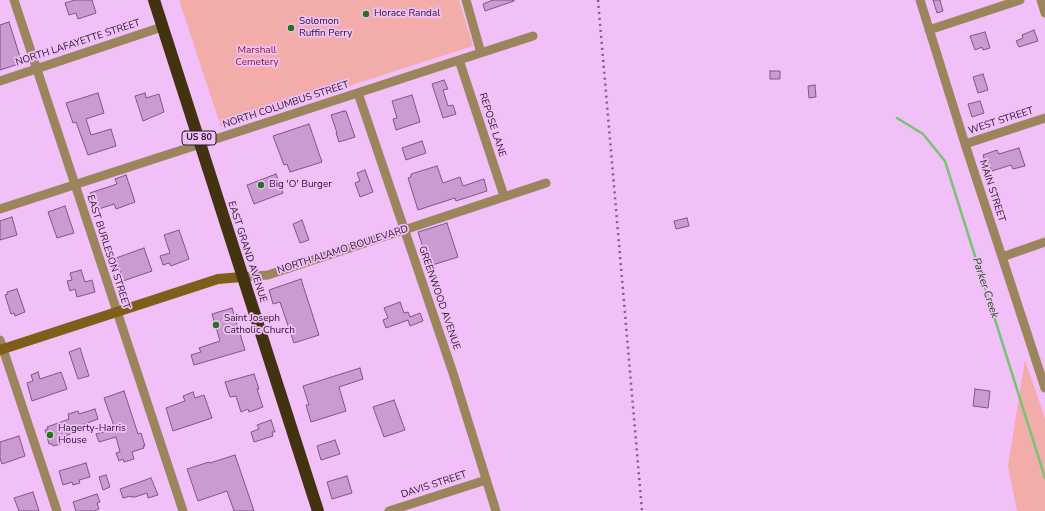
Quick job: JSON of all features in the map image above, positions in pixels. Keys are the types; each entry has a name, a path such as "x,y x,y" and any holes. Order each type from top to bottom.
{"highway":[{"name":"EAST GRAND AVENUE","path":"154,0 318,511"}],"street":[{"name":"EAST BURLESON STREET","path":"14,0 182,511"},
{"path":"466,0 481,53"},
{"name":"MAIN STREET","path":"920,0 965,144 1045,388"},
{"path":"929,30 1020,0"},
{"path":"1041,0 1045,13"},
{"name":"NORTH LAFAYETTE STREET","path":"0,81 162,27"},
{"name":"NORTH COLUMBUS STREET","path":"0,209 533,36"},
{"name":"REPOSE LANE","path":"459,60 504,196"},
{"name":"GREENWOOD AVENUE","path":"358,93 453,373 496,511"},
{"name":"WEST STREET","path":"965,144 1045,118"},
{"name":"NORTH ALAMO BOULEVARD","path":"1,346 116,312 218,279 268,275 546,183"},
{"path":"1002,257 1045,242"},
{"path":"1,346 57,511"},
{"name":"DAVIS STREET","path":"389,511 486,480"}],"green space":[{"name":"Marshall Cemetery","path":"179,0 459,0 473,46 221,127"},
{"path":"1025,360 1045,418 1045,511 1017,511 1008,466"}],"building":[{"path":"75,0 92,0 96,13 78,19 76,13 69,15 65,3"},
{"path":"493,0 514,1 485,11 483,4"},
{"path":"933,0 940,0 943,11 937,13"},
{"path":"9,22 22,63 0,70 0,25"},
{"path":"1034,30 1038,41 1019,47 1016,41 1023,38 1022,35"},
{"path":"985,32 990,48 983,50 982,47 975,50 970,36"},
{"path":"770,71 780,71 780,79 770,79"},
{"path":"983,74 988,90 978,93 973,77"},
{"path":"444,80 448,89 443,90 448,106 453,105 456,114 443,118 432,84"},
{"path":"815,85 816,97 809,98 808,86"},
{"path":"98,93 104,113 86,119 91,135 111,129 116,146 88,155 76,122 73,123 66,103"},
{"path":"145,93 146,98 159,94 164,112 143,121 135,96"},
{"path":"412,95 420,122 396,130 393,119 397,118 392,101"},
{"path":"980,101 984,113 972,117 968,104"},
{"path":"346,111 355,137 339,142 331,115"},
{"path":"309,124 322,162 290,172 287,164 284,165 273,136"},
{"path":"422,141 426,153 406,160 402,148"},
{"path":"1019,148 1025,166 1013,169 1011,165 992,171 990,167 987,168 983,155 997,150 999,154"},
{"path":"437,166 443,183 460,177 463,186 484,179 487,191 456,201 455,198 418,210 408,178 411,177 411,174"},
{"path":"365,170 373,192 360,197 355,183 360,181 357,173"},
{"path":"276,174 283,193 254,204 247,185"},
{"path":"126,175 135,202 116,209 114,204 96,210 90,193 117,184 115,179"},
{"path":"65,206 74,233 57,238 48,212"},
{"path":"12,217 17,235 0,240 0,221"},
{"path":"687,218 689,226 676,229 674,221"},
{"path":"302,220 309,240 300,243 293,224"},
{"path":"447,223 458,257 429,266 418,232"},
{"path":"179,230 189,259 171,266 169,263 163,265 160,256 170,253 164,235"},
{"path":"144,248 152,271 123,281 116,258"},
{"path":"81,270 85,282 92,280 95,292 77,297 75,289 70,291 67,281 72,280 70,273"},
{"path":"301,279 319,335 294,343 280,302 273,304 269,290"},
{"path":"17,289 25,312 15,316 14,313 11,314 5,295 8,294 7,292"},
{"path":"400,302 404,313 408,312 410,317 420,313 423,321 410,326 408,320 386,328 383,320 388,318 384,308"},
{"path":"232,308 245,350 194,365 191,355 201,352 199,348 220,341 212,314"},
{"path":"80,348 89,376 78,379 69,352"},
{"path":"360,368 363,379 339,387 346,411 311,422 306,405 309,405 303,386"},
{"path":"38,372 40,379 61,372 67,389 32,401 27,383 33,381 31,375"},
{"path":"254,374 263,407 249,412 248,409 241,412 236,396 230,397 225,382"},
{"path":"975,389 990,391 988,408 973,406"},
{"path":"124,391 138,434 141,433 145,446 143,446 144,448 132,452 134,459 124,462 123,459 119,461 116,453 120,452 116,437 99,442 96,434 115,429 104,398"},
{"path":"193,392 195,398 204,395 212,418 173,431 166,408 185,401 183,396"},
{"path":"394,400 405,430 384,437 373,407"},
{"path":"95,409 98,419 82,425 84,429 59,438 61,444 53,446 52,444 49,444 45,430 48,429 47,427 69,419 68,414 78,411 79,414"},
{"path":"271,420 275,432 272,432 273,436 254,442 251,432 259,429 257,425"},
{"path":"19,436 25,456 2,464 0,458 0,442"},
{"path":"335,440 340,454 321,460 317,446"},
{"path":"235,455 254,511 234,511 227,491 198,501 187,469"},
{"path":"86,463 90,477 79,480 80,483 73,485 72,482 63,485 59,471"},
{"path":"106,475 110,487 103,490 99,477"},
{"path":"347,476 352,493 332,499 327,482"},
{"path":"151,478 158,495 148,498 147,493 135,497 131,496 123,498 120,489"},
{"path":"33,492 39,511 19,511 14,498"},
{"path":"97,494 100,502 97,503 99,509 94,511 76,511 73,502"}],"waterway":[{"name":"Parker Creek","path":"897,118 923,134 945,161 1045,478"}],"railway":[{"path":"598,0 642,511"}],"place":[{"name":"Horace Randal","path":"366,14"},
{"name":"Solomon Ruffin Perry","path":"291,28"},
{"name":"Big 'O' Burger","path":"261,185"},
{"name":"Saint Joseph Catholic Church","path":"216,325"},
{"name":"Hagerty-Harris House","path":"50,435"}]}
